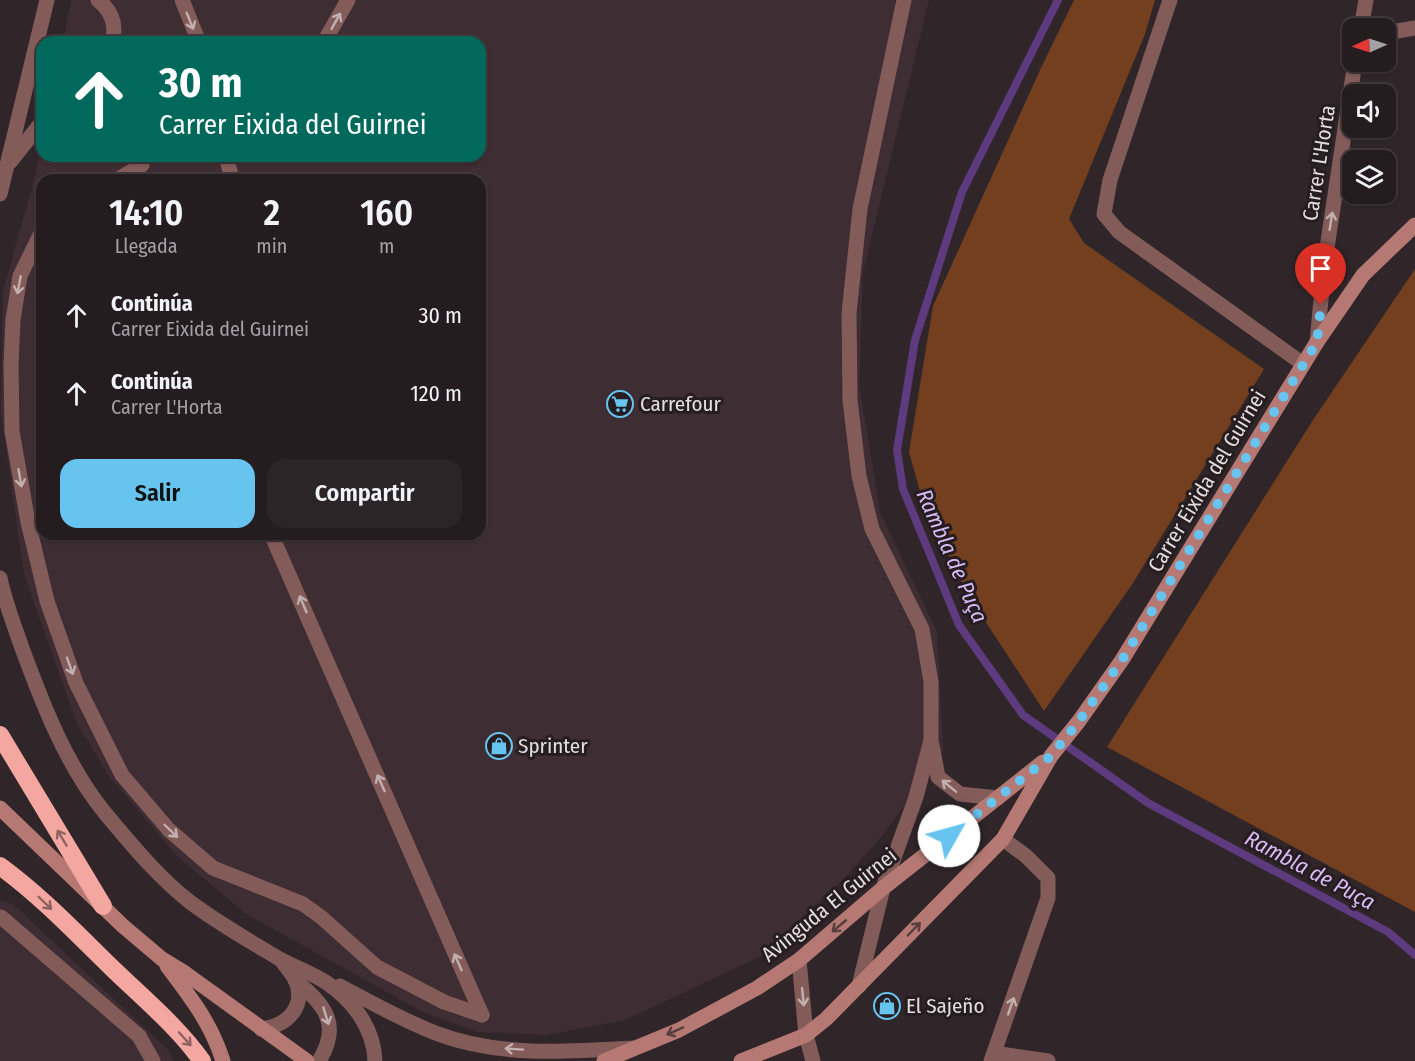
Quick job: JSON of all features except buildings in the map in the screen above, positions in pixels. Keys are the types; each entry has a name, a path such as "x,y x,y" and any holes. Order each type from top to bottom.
{"highway":[{"path":"0,735 103,906"},
{"path":"0,866 32,890 187,1040 202,1061"}],"street":[{"path":"42,36 46,7 57,0"},
{"path":"98,0 106,7 120,36"},
{"path":"109,0 114,36"},
{"path":"182,0 197,36"},
{"path":"327,36 348,0"},
{"path":"904,0 860,209 849,313 850,400 859,476 872,529 922,629 930,682 931,740 938,777 960,794 998,798"},
{"path":"1170,0 1110,180 1104,214 1119,232 1303,364"},
{"path":"1362,18 1366,0"},
{"path":"1396,31 1415,28"},
{"path":"0,195 36,59"},
{"name":"Carrer L'Horta","path":"1317,342 1324,268 1353,72"},
{"path":"7,167 36,130"},
{"path":"127,174 144,163"},
{"name":"Carrer Eixida del Guirnei","path":"1051,756 1122,660 1303,364 1363,275 1412,231"},
{"path":"36,243 20,276 13,320 10,364 13,438 28,522 47,601 76,683 122,775 169,830 213,868 303,904 321,916 377,968 444,1002 482,1016 274,540"},
{"path":"0,578 4,596 37,690 75,770 103,811 163,878 189,901 280,959 326,983 355,1008 368,1029 375,1061"},
{"path":"859,986 883,888 916,797 931,740"},
{"path":"741,1061 806,1035 826,1019 1003,839 1051,756"},
{"name":"Avinguda El Guirnei","path":"604,1061 689,1025 757,988 799,960 883,888 1051,756"},
{"path":"0,808 162,959 307,1061"},
{"path":"1003,839 1026,856 1048,878 1048,898 993,1057 1048,1061"},
{"path":"1,917 139,1036 153,1061"},
{"path":"162,959 204,1017 215,1036 223,1061"},
{"path":"280,959 296,980 323,1006 328,1016 330,1035 319,1061"},
{"path":"799,960 806,1035 813,1061"},
{"path":"261,1029 278,1025 290,1018 296,1010 299,1000 296,980"},
{"path":"326,983 340,986 389,1013 440,1035 493,1047 561,1052 636,1048"}],"shaded area":[{"path":"71,0 929,0 863,272 859,384 880,512 937,632 943,751 883,835 841,882 761,956 625,1020 547,1035 477,1032 423,1012 246,914 176,855 109,776 77,723 24,574 1,412 3,291 38,162 486,162 486,36 64,36"},
{"path":"1074,0 1155,0 1145,34 1069,219 1084,243 1264,369 1133,583 1044,711 972,601 926,513 909,452 933,306"},
{"path":"1415,269 1415,912 1107,747 1313,420"},
{"path":"0,900 13,904 168,1050 174,1061 0,1061"}],"waterway":[{"name":"Rambla de Puça","path":"1058,0 962,192 915,340 897,450 903,489 959,625 1023,715 1148,803 1388,932 1415,955"}],"place":[{"name":"Carrefour","path":"620,404"},
{"name":"Sprinter","path":"499,746"},
{"name":"El Sajeño","path":"887,1006"}],"route":[{"path":"949,836 1051,756 1101,691 1317,342 1321,305"}]}
